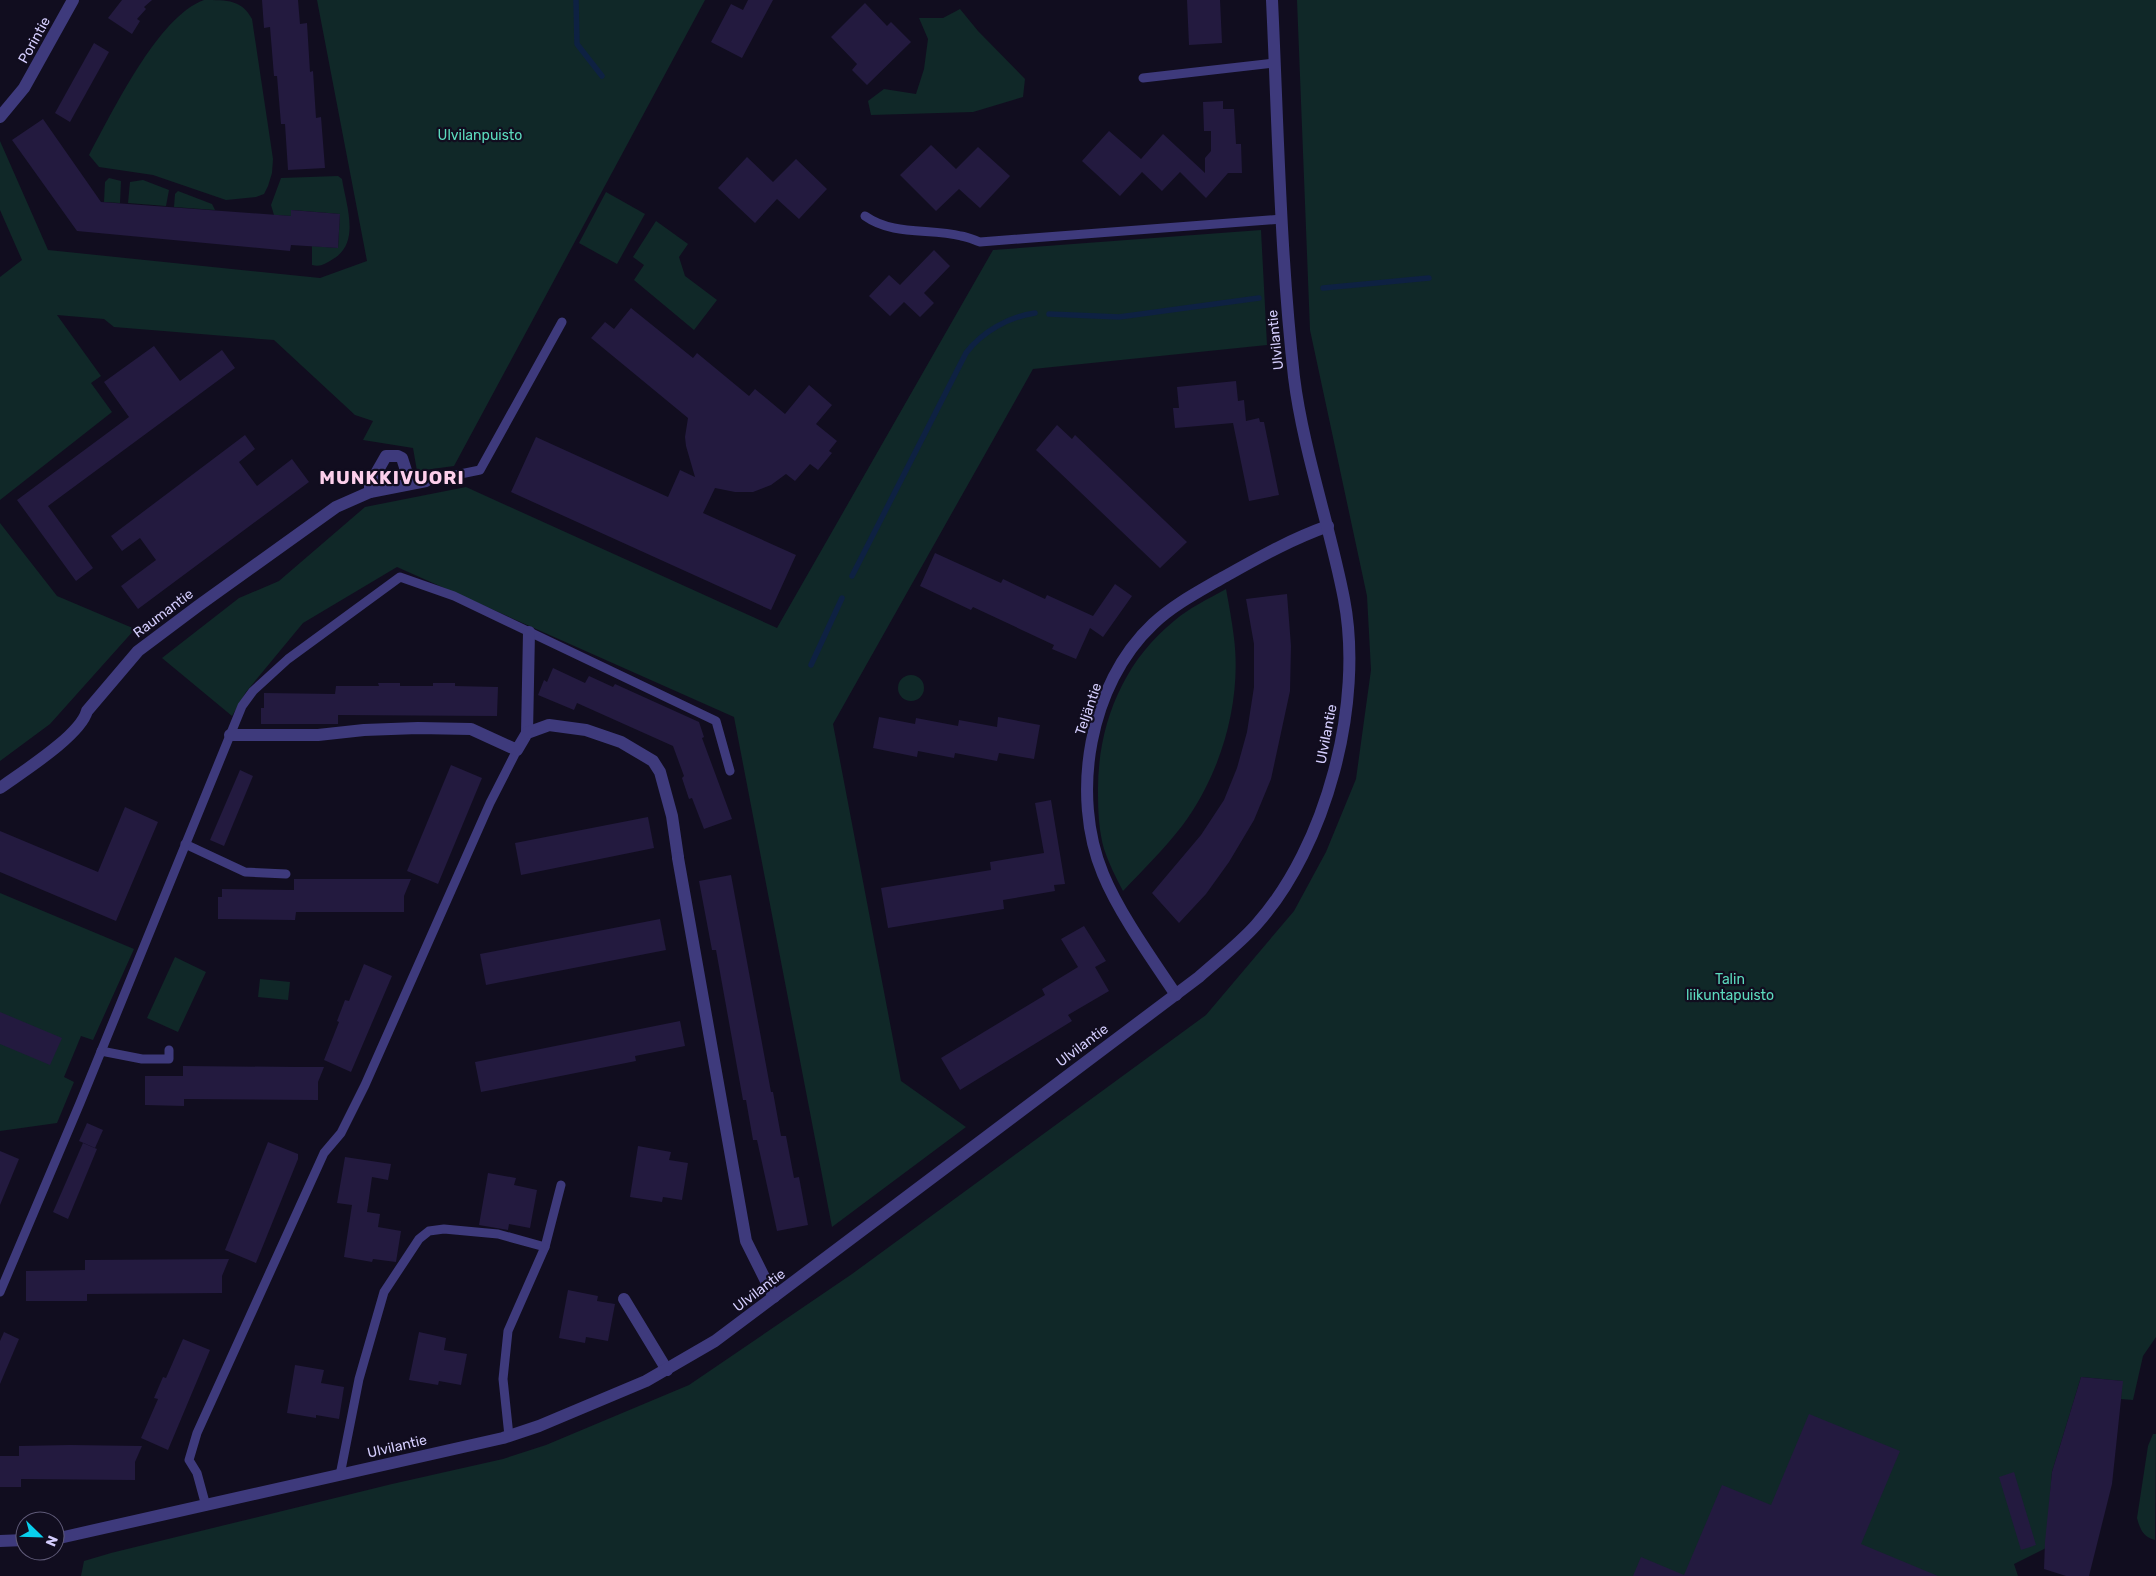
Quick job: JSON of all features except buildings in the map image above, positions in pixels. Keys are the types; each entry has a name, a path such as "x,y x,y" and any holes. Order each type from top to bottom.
{"street":[{"name":"Porintie","path":"0,117 24,88 73,0"},
{"name":"Ulvilantie","path":"65,1537 510,1436 539,1426 667,1370 715,1341 1176,995 1199,977 1249,931 1270,906 1293,871 1326,799 1344,726 1350,672 1344,602 1328,526 1301,418 1294,379 1287,315 1272,0"},
{"path":"370,492 370,484 386,456 402,458 410,483"},
{"name":"Raumantie","path":"0,788 54,749 84,720 87,711 138,651 214,594 336,507 370,492 426,481"},
{"name":"Teljäntie","path":"1176,995 1125,914 1104,876 1093,844 1087,804 1087,776 1092,740 1098,720 1107,693 1128,655 1151,626 1164,614 1268,552 1328,526"},
{"path":"230,734 318,734 418,728 471,729 517,750 527,733 529,632"},
{"path":"527,733 550,725 586,730 621,742 653,761 660,772 672,816 746,1242 774,1297"},
{"path":"624,1299 667,1370"},
{"path":"0,1541 15,1540"}],"lane":[{"path":"1142,78 1275,63"},
{"path":"865,216 873,221 910,231 961,235 980,242 1282,219"},
{"path":"426,481 480,470 562,322"},
{"path":"0,1292 242,706 252,691 288,659 400,578 454,596 716,722 730,771"},
{"path":"206,1506 197,1473 189,1460 197,1433 324,1153 341,1133 364,1085 490,803 517,750"},
{"path":"185,844 245,872 286,874"},
{"path":"101,1051 142,1059 169,1060 169,1050"},
{"path":"510,1436 503,1379 508,1331 545,1247 560,1185"},
{"path":"340,1474 367,1345 384,1292 419,1239 429,1231 444,1229 498,1234 545,1247"}],"green space":[{"path":"204,0 233,2 244,8 252,19 273,159 272,173 268,186 264,194 256,197 226,200 153,175 99,167 89,155 123,92 153,45 170,25 187,10"},
{"name":"Ulvilanpuisto","path":"317,0 705,0 454,466 417,471 413,448 363,440 373,421 355,415 274,340 114,327 104,319 57,315 101,376 91,383 112,412 0,500 0,277 22,260 0,210 0,141 48,250 320,278 367,261"},
{"name":"Talin liikuntapuisto","path":"1297,0 2156,0 2156,1337 2143,1356 2133,1400 2121,1399 2122,1381 2081,1377 2052,1472 2046,1548 2014,1564 2018,1576 81,1576 84,1561 111,1553 392,1484 503,1459 546,1445 689,1385 852,1274 1206,1015 1294,911 1326,852 1356,779 1371,670 1367,596 1310,330"},
{"path":"960,9 978,31 1025,79 1023,97 973,112 871,115 868,101 884,89 916,94 924,69 928,39 919,18 943,18"},
{"path":"338,176 342,179 350,223 347,243 342,252 330,261 315,266 312,265 312,246 338,248 340,214 292,210 291,216 274,215 271,205 281,178"},
{"path":"109,178 121,181 120,203 104,202 105,182"},
{"path":"143,180 169,190 166,206 128,203 130,182"},
{"path":"178,191 212,204 215,210 174,207 175,194"},
{"path":"606,192 645,214 617,264 579,243"},
{"path":"656,221 688,244 679,257 685,276 717,300 694,330 634,280 644,265 633,257"},
{"path":"1261,230 1267,345 1033,369 833,724 901,1081 966,1127 832,1227 734,717 397,567 303,623 246,692 232,716 162,658 239,598 279,581 365,507 466,487 777,628 993,250"},
{"path":"0,523 57,596 135,629 50,724 0,761"},
{"path":"1226,589 1234,638 1236,662 1235,687 1226,736 1218,761 1196,806 1182,826 1123,891 1104,849 1099,821 1099,768 1102,744 1108,721 1116,698 1127,676 1140,656 1156,638 1186,612"},
{"path":"911,675 920,679 924,688 920,697 911,701 902,697 898,688 902,679"},
{"path":"0,893 134,949 93,1040 81,1036 64,1077 74,1082 57,1123 0,1131"},
{"path":"175,957 206,972 178,1032 147,1018"},
{"path":"260,979 290,982 288,1000 258,997"},
{"path":"2153,1434 2156,1434 2155,1540 2143,1532 2137,1518 2148,1446"}],"waterway":[{"path":"576,0 577,44 602,76"},
{"path":"1323,288 1429,278"},
{"path":"1049,314 1119,317 1259,298"},
{"path":"852,576 966,353 980,338 996,327 1015,318 1035,313"},
{"path":"811,665 842,598"}],"district":[{"name":"MUNKKIVUORI","path":"392,477"}]}
